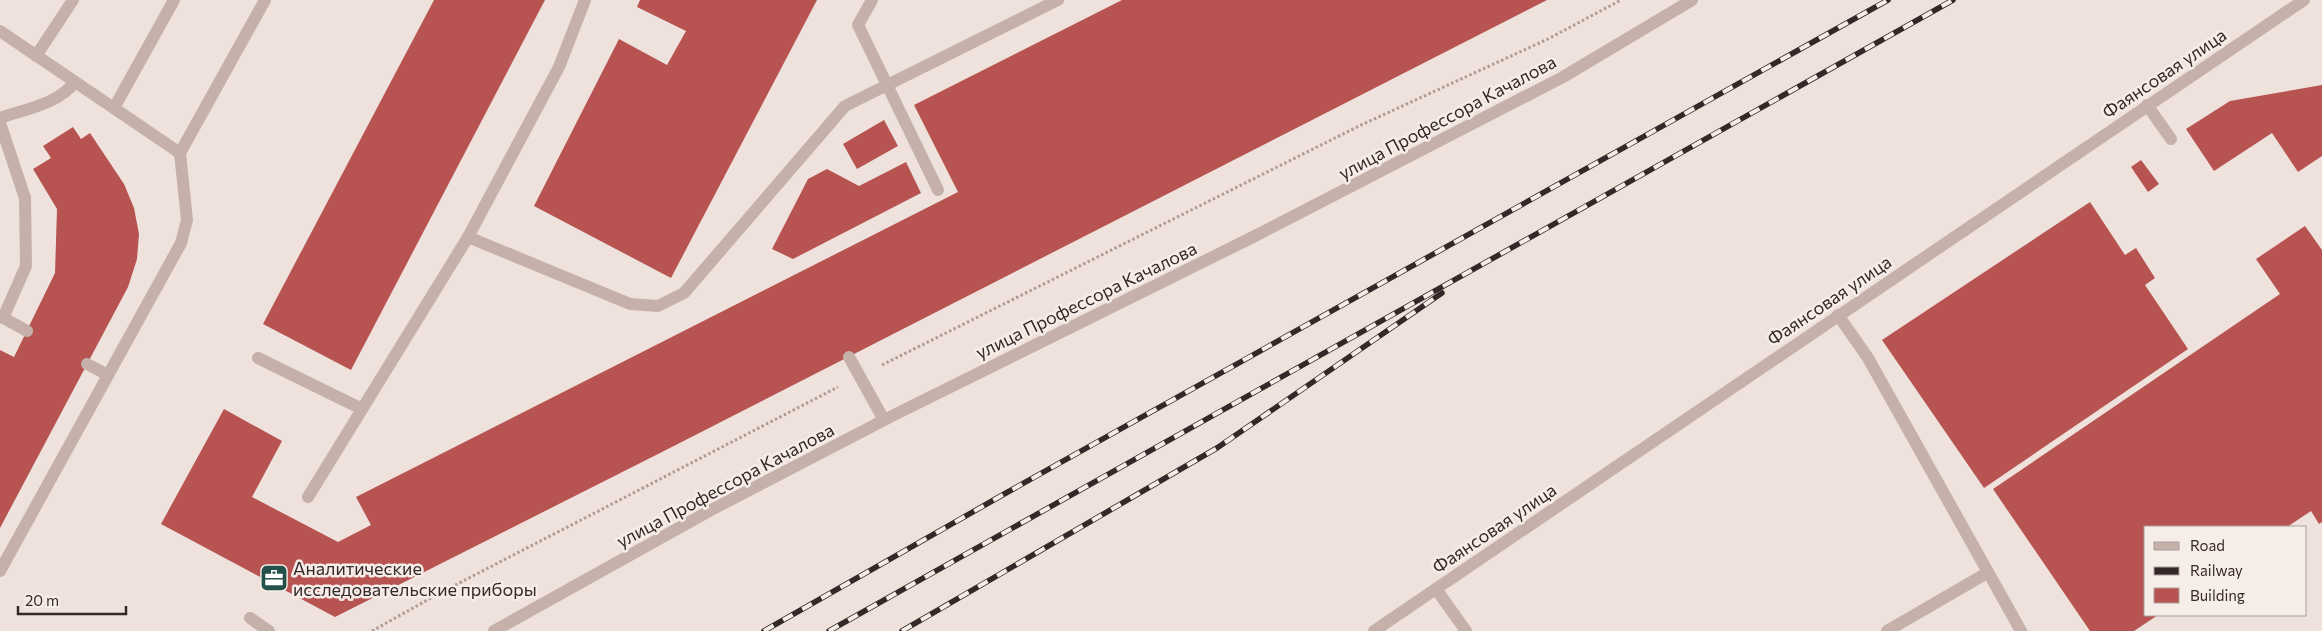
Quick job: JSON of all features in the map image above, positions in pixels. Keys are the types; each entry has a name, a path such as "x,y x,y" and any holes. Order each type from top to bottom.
{"street":[{"path":"36,56 73,0"},
{"path":"114,108 174,0"},
{"path":"0,571 181,243 187,220 180,153 265,0"},
{"path":"308,497 468,237 558,67 585,0"},
{"path":"872,0 858,25 938,190"},
{"path":"468,237 630,304 658,306 684,293 845,106 1058,0"},
{"name":"улица Профессора Качалова","path":"494,631 711,510 884,420 1428,147 1563,77 1692,0"},
{"name":"Фаянсовая улица","path":"1374,631 2304,0"},
{"path":"0,31 180,153"},
{"path":"0,118 57,99 68,92 75,82"},
{"path":"2147,105 2172,139"},
{"path":"0,123 25,198 26,266 2,317 27,331"},
{"path":"1838,315 1868,358 2021,631"},
{"path":"849,357 884,420"},
{"path":"258,358 362,409"},
{"path":"87,364 108,375"},
{"path":"1887,631 1987,573"},
{"path":"1436,589 1466,631"},
{"path":"250,618 269,631"}],"path":[{"path":"372,631 455,585 860,376 1359,126 1548,40 1621,0"}],"building":[{"path":"434,0 545,0 351,370 263,324"},
{"path":"640,0 817,0 671,278 534,206 619,39 667,65 686,31 637,7"},
{"path":"1122,0 1547,0 335,617 161,524 224,409 282,441 252,497 338,542 371,525 356,497 958,192 914,105"},
{"path":"2322,85 2322,156 2298,172 2272,133 2214,171 2186,129 2230,101"},
{"path":"884,120 898,146 857,169 843,144"},
{"path":"73,127 81,139 90,133 124,184 134,208 139,234 137,259 128,287 0,528 0,350 14,357 55,273 57,209 33,169 51,158 43,146"},
{"path":"2141,160 2159,184 2148,192 2131,167"},
{"path":"906,162 921,193 793,259 772,249 808,179 827,169 859,186"},
{"path":"2090,202 2125,255 2136,248 2155,278 2145,285 2188,349 1984,488 1882,340"},
{"path":"2305,226 2322,250 2322,522 2319,524 2311,511 2288,526 2144,526 2144,616 2156,616 2134,631 2090,631 1993,489 2280,294 2256,259"}],"railway":[{"path":"764,631 1006,493 1888,0"},
{"path":"829,631 1953,0"},
{"path":"902,631 1217,448 1442,293"}],"place":[{"name":"Аналитические исследовательские приборы","path":"274,578"}]}
